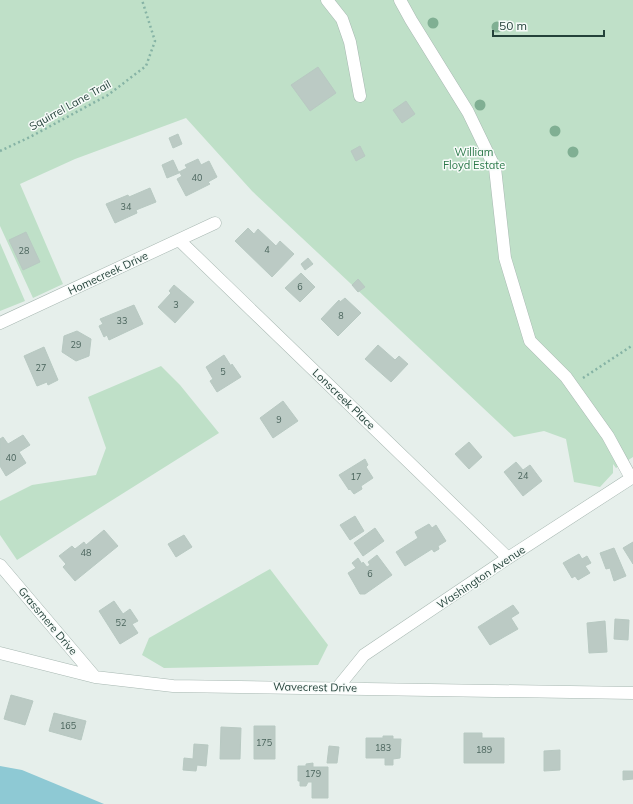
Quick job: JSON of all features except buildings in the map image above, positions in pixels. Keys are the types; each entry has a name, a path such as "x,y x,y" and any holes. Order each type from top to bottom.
{"street":[{"path":"327,0 342,19 350,42 360,96"},
{"path":"400,0 468,112 495,168 505,258 530,341 566,377 608,436 632,477"},
{"name":"Homecreek Drive","path":"0,323 215,222"},
{"name":"Lonscreek Place","path":"179,240 508,558"},
{"name":"Washington Avenue","path":"338,687 364,655 632,477"},
{"name":"Grassmere Drive","path":"0,565 95,677"},
{"name":"Wavecrest Drive","path":"0,653 95,677 173,686 338,687 633,693"}],"path":[{"name":"Squirrel Lane Trail","path":"0,151 30,137 108,94 146,66 155,41 142,0"},
{"path":"572,385 633,345"}],"green space":[{"name":"William Floyd Estate","path":"0,0 633,0 633,457 616,468 613,464 613,473 600,487 574,482 566,439 544,431 514,437 252,191 186,118 75,159 20,184 63,284 33,298 0,226"},
{"path":"0,243 25,301 0,311"},
{"path":"161,366 180,385 219,433 17,560 0,535 0,501 32,485 96,475 106,448 88,397"},
{"path":"270,569 328,645 318,665 164,668 142,655 149,638"}],"water":[{"path":"0,766 22,770 104,804 0,804"}]}
